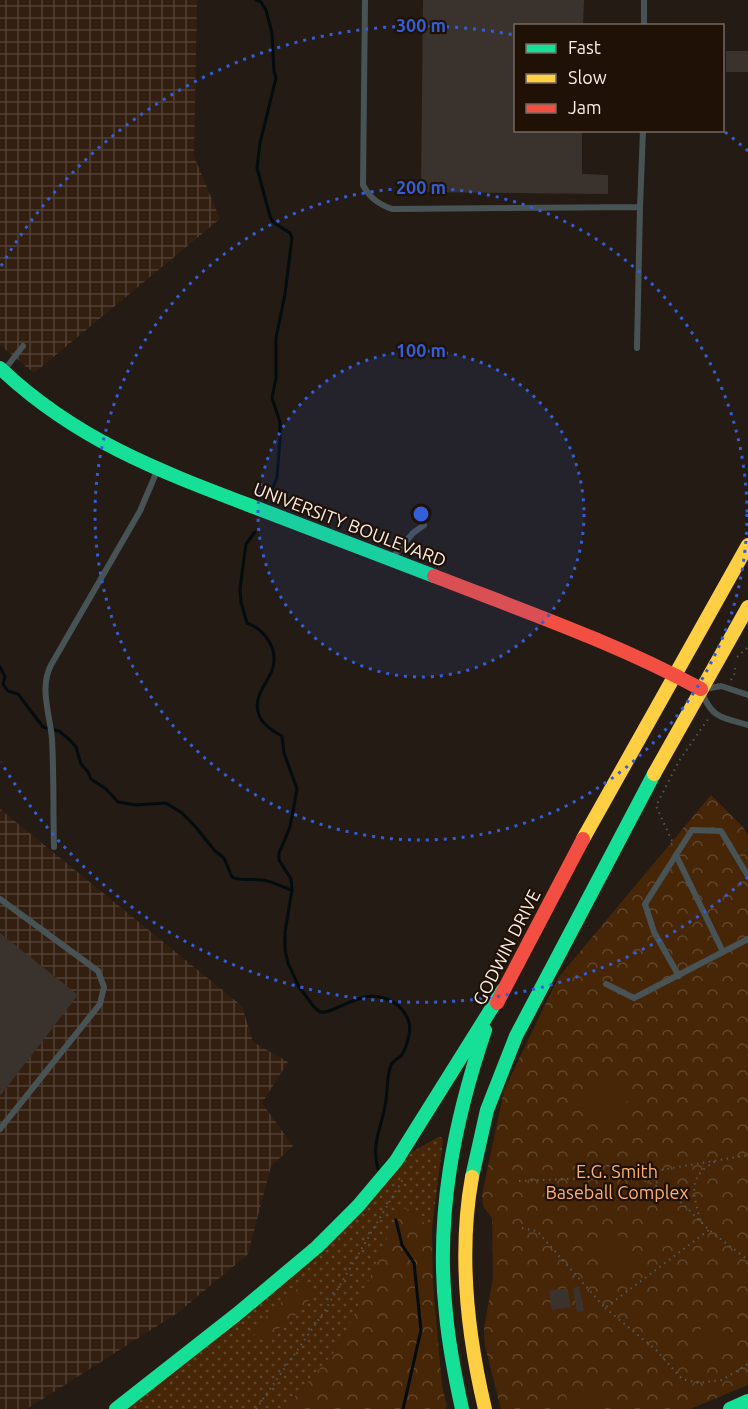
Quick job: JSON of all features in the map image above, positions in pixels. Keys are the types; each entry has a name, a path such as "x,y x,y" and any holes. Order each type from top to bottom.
{"main road":[{"name":"UNIVERSITY BOULEVARD","path":"1,371 26,392 92,438 157,470 591,637 673,674 700,689"},
{"name":"GODWIN DRIVE","path":"462,1409 446,1321 442,1261 444,1198 450,1155 466,1082 503,990 584,836 748,544"},
{"path":"485,1409 471,1344 465,1259 471,1179 487,1111 514,1037 537,992 700,689 748,607"},
{"path":"116,1409 317,1247 358,1206 396,1161 503,990"},
{"path":"730,1409 748,1401"}],"lane":[{"path":"365,0 363,185 369,195 380,205 392,209 640,207"},
{"path":"644,0 644,24"},
{"path":"637,348 642,132"},
{"path":"1,371 23,346"},
{"path":"54,847 52,738 45,689 48,672 140,510 157,470"},
{"path":"391,560 413,533 423,525"},
{"path":"748,695 721,686 700,689 709,710 723,718 748,725"},
{"path":"679,976 654,932 645,904 692,830 721,831 748,876"},
{"path":"676,855 723,952"},
{"path":"0,899 98,971 104,987 100,1004 0,1130"},
{"path":"606,984 634,998 748,939"}],"path":[{"path":"726,688 736,671 734,660 748,647"},
{"path":"672,841 656,806 679,761 712,712"},
{"path":"620,1177 748,1155"},
{"path":"700,1221 694,1194 697,1178 703,1169 719,1160"},
{"path":"256,1409 324,1312 406,1173"},
{"path":"519,1181 638,1178 659,1187 682,1203 709,1230 748,1260"},
{"path":"522,1228 537,1231 605,1308 656,1350 682,1379 698,1383 722,1380 748,1364"},
{"path":"605,1308 709,1230"}],"shaded area":[{"path":"0,0 197,0 194,156 220,219 34,373 0,345"},
{"path":"0,809 242,1006 253,1042 288,1062 262,1103 293,1146 271,1166 248,1254 179,1312 27,1409 0,1409"}],"green space":[{"name":"E.G. Smith Baseball Complex","path":"711,795 743,827 748,836 748,1385 690,1409 501,1409 485,1346 484,1329 493,1277 492,1218 483,1206 482,1195 504,1090 558,978"},
{"path":"603,1073 632,1095 609,1124 580,1102"},
{"path":"438,1137 443,1140 432,1229 408,1209 345,1335 333,1354 283,1409 126,1409 409,1154"},
{"path":"402,1208 408,1209 432,1229 433,1284 442,1386 447,1406 445,1409 283,1409 333,1354 345,1335"},
{"path":"617,1234 638,1259 615,1278 594,1253"},
{"path":"303,1284 311,1285 317,1291 290,1321 262,1340 257,1339 254,1336 261,1323 274,1308"},
{"path":"710,1319 734,1341 713,1364 689,1342"},
{"path":"595,1386 603,1409 571,1409 566,1396"}],"building":[{"path":"423,0 584,0 583,24 514,24 514,132 582,132 582,174 608,175 608,194 421,192"},
{"path":"726,51 748,51 748,72 726,72"},
{"path":"0,933 78,995 0,1096"},
{"path":"579,1286 584,1311 577,1313 573,1288"},
{"path":"567,1288 571,1307 552,1310 549,1291"}],"waterway":[{"path":"256,0 261,2 266,10 272,33 276,78 260,143 257,168 270,216 273,222 290,233 292,238 285,294 276,338 276,378 272,398 280,422 280,440 277,477 272,490"},
{"path":"255,532 246,544 240,589 241,602 247,623 259,630 268,640 274,660 272,671 259,696 258,710 262,721 282,736 284,753 297,789 290,827 279,853 279,860 291,879 292,890 285,932 288,963 299,987 320,1012 326,1012 360,998 374,996 392,1001 399,1006 405,1013 410,1030 401,1056 395,1060 389,1070 386,1101 376,1144 378,1169"},
{"path":"0,667 5,677 3,684 8,691 18,694 43,727 59,731 69,739 76,747 81,764 91,779 106,789 118,802 136,805 166,803 182,813 215,851 224,858 232,877 266,881 291,890"},
{"path":"396,1220 402,1245 414,1263 421,1330 403,1409"}],"traffic: fast":[{"path":"0,368 58,415 120,451 185,480 434,576"},
{"path":"472,1177 487,1110 516,1036 654,774"},
{"path":"116,1409 237,1314 317,1247 358,1206 396,1161 503,990"},
{"path":"462,1409 447,1326 443,1277 445,1205 456,1134 485,1030"},
{"path":"730,1409 748,1401"}],"traffic: slow":[{"path":"583,839 748,545"},
{"path":"654,774 748,607"},
{"path":"472,1177 465,1264 473,1352 485,1409"}],"traffic: jam":[{"path":"434,576 603,642 701,689"},
{"path":"497,1003 583,839"}]}
